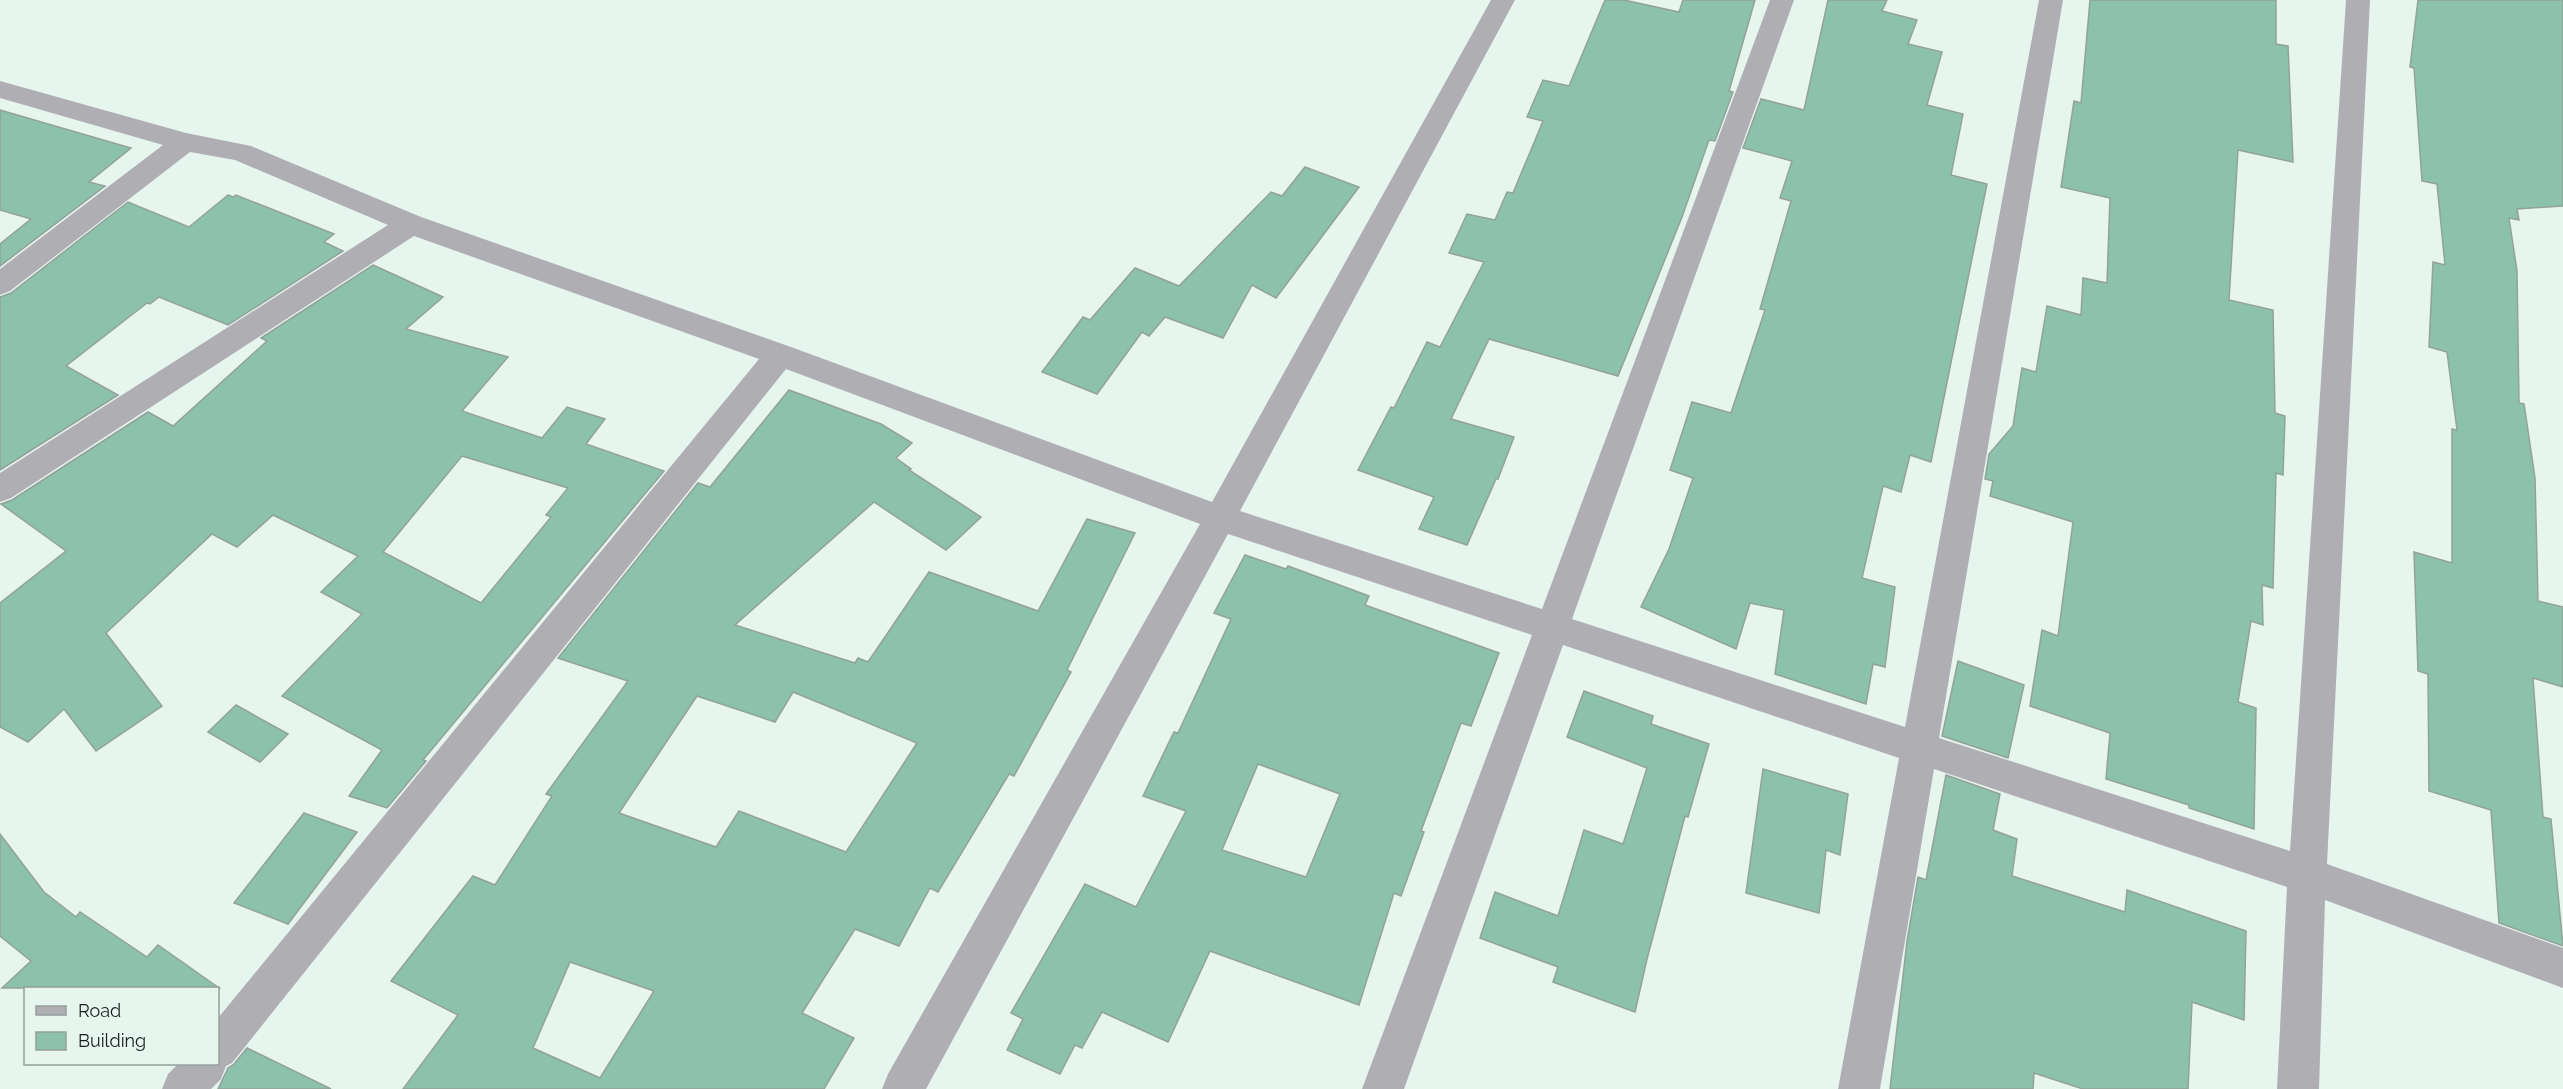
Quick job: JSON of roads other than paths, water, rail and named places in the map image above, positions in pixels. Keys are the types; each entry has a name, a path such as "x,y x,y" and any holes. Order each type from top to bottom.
{"street":[{"path":"903,1089 1220,518 1503,0"},
{"path":"1383,1089 1551,625 1782,0"},
{"path":"1859,1089 2051,0"},
{"path":"2298,1089 2307,874 2358,0"},
{"path":"0,89 184,142 241,152 411,224 780,355 1220,518 2307,874 2563,968"},
{"path":"0,284 184,142"},
{"path":"0,489 411,224"},
{"path":"219,1048 780,355"},
{"path":"183,1089 205,1065"}]}
